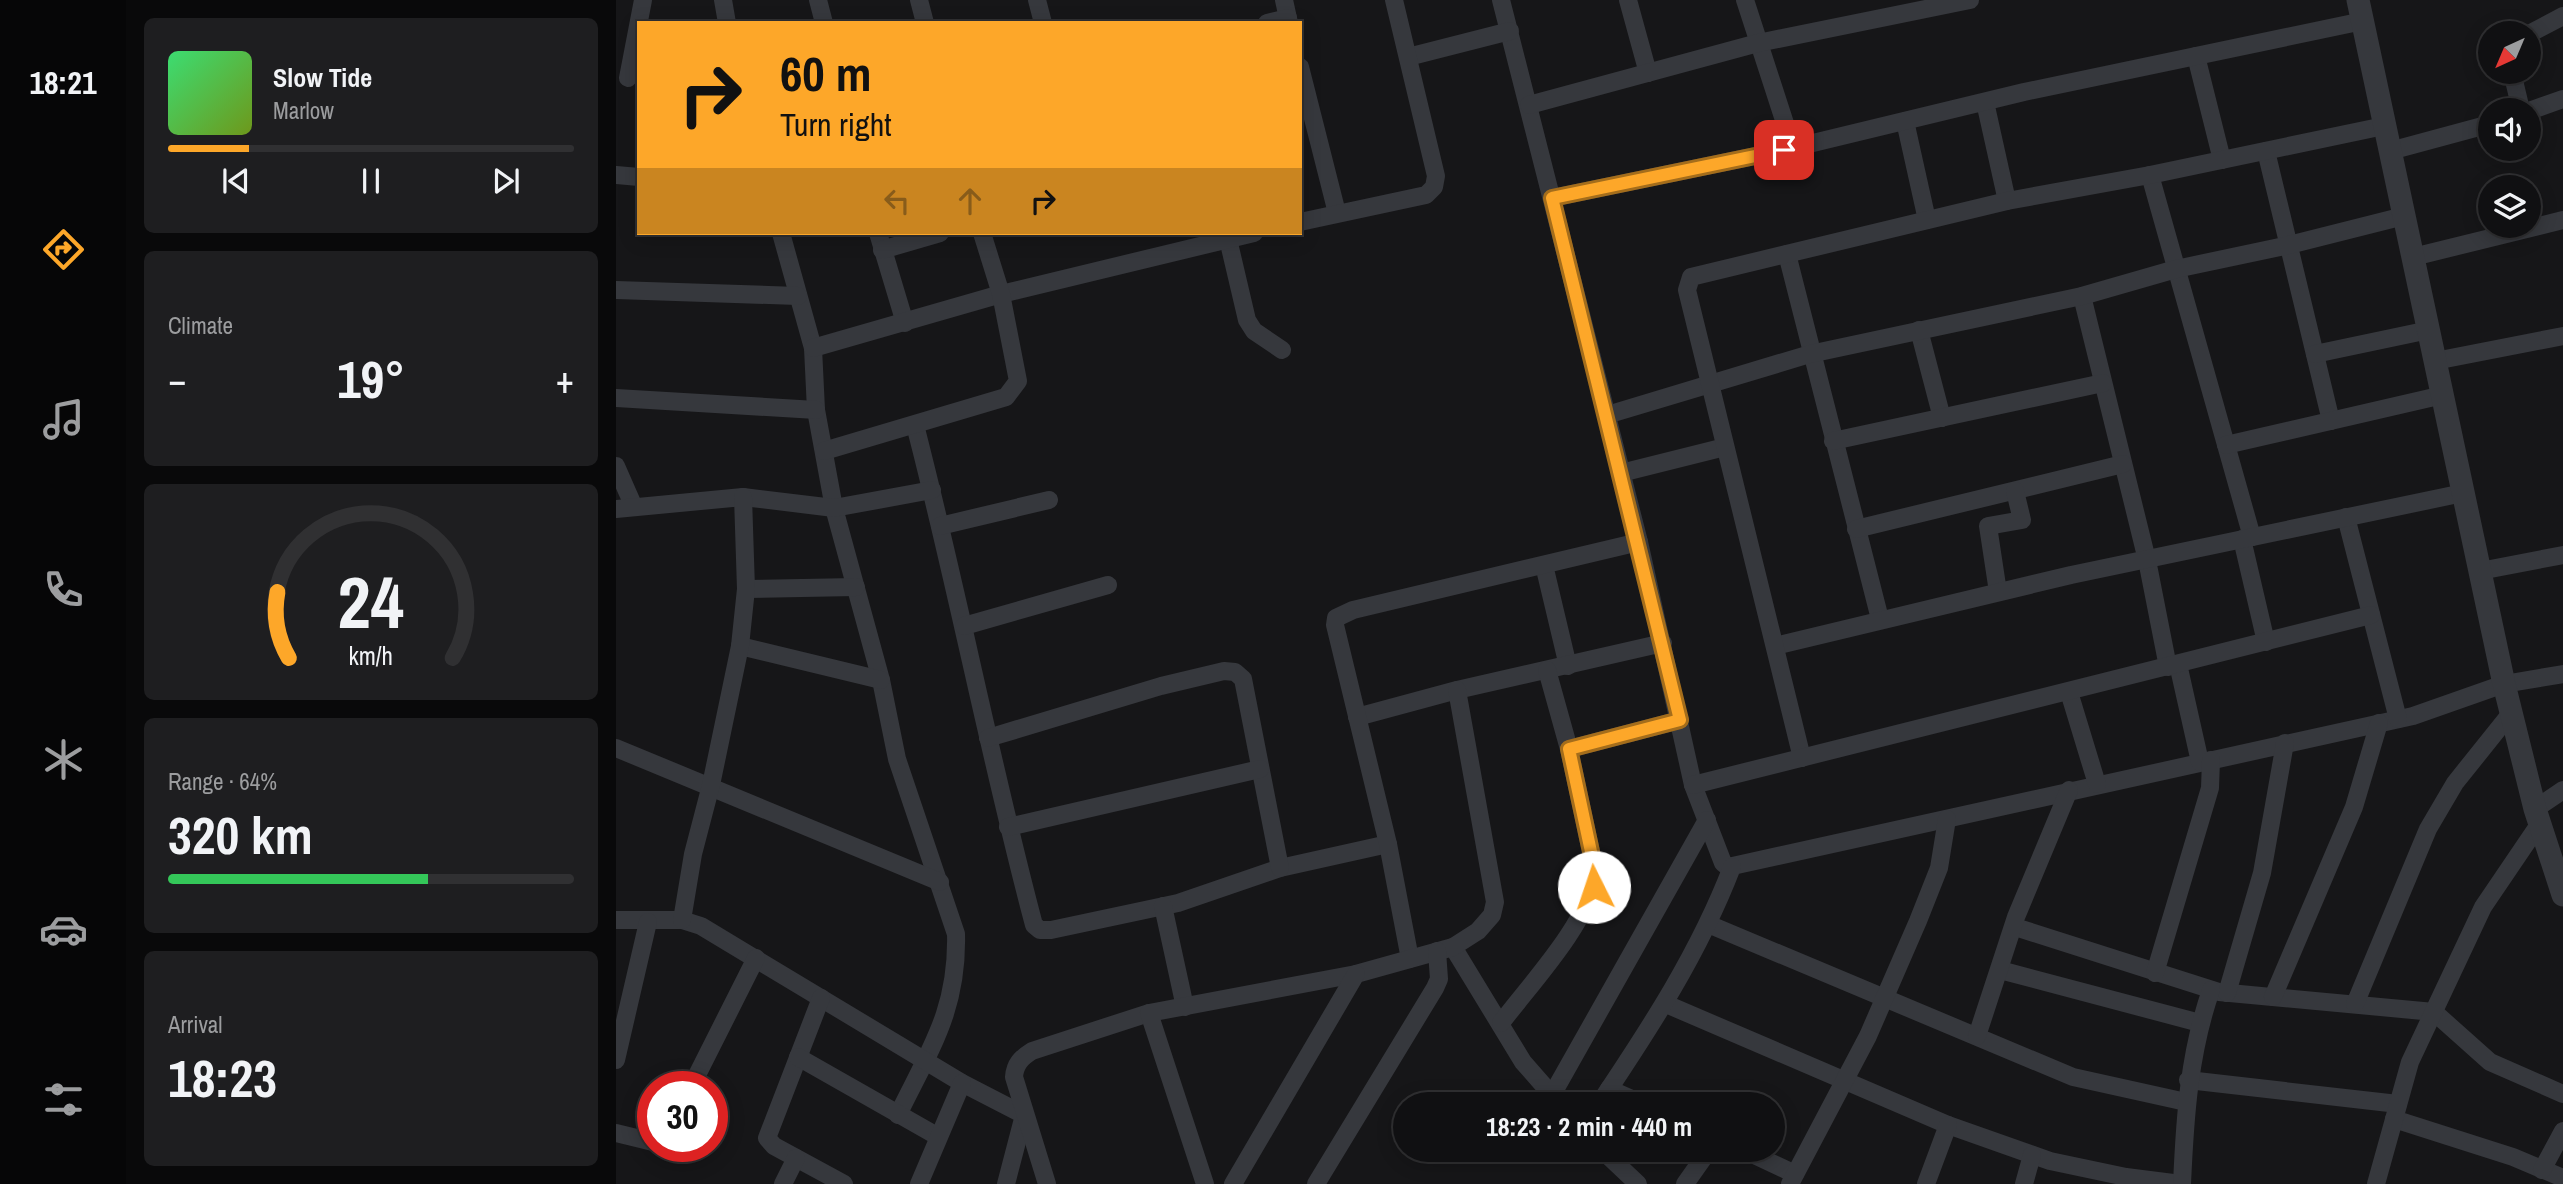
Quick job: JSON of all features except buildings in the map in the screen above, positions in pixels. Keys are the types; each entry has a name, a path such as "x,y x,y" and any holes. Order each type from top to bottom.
{"street":[{"path":"639,21 643,0"},
{"path":"723,0 727,21"},
{"path":"818,0 823,21"},
{"path":"919,0 925,21"},
{"path":"1037,0 1042,21"},
{"path":"1302,222 1426,195 1434,187 1436,176 1394,0"},
{"path":"1501,0 1639,542 1693,785 1723,863 1732,867 2398,719 2504,684 2563,674"},
{"path":"1628,0 1648,73"},
{"path":"1745,0 1793,148"},
{"path":"1529,105 1758,43 1970,0"},
{"path":"1552,198 1793,148 1985,102 2196,56 2361,11 2504,684 2538,816 2563,895"},
{"path":"1271,21 1287,13"},
{"path":"2541,28 2563,16"},
{"path":"628,78 637,31"},
{"path":"1408,57 1510,31"},
{"path":"2196,56 2222,160"},
{"path":"1302,83 1306,116 1337,213"},
{"path":"2541,107 2563,99"},
{"path":"1985,102 2007,201"},
{"path":"1905,121 1927,220"},
{"path":"1802,758 1686,290 1691,277 2007,201 2150,175 2384,126"},
{"path":"2390,150 2478,127"},
{"path":"2266,151 2331,421"},
{"path":"616,175 637,177"},
{"path":"2150,175 2226,445 2266,642"},
{"path":"1607,415 1810,354 2082,296 2176,269 2289,245 2404,215"},
{"path":"2413,257 2563,220"},
{"path":"781,235 813,348 816,410 834,508 881,680 897,759 956,934 957,960 947,1017 898,1115"},
{"path":"905,323 880,242 927,235"},
{"path":"824,450 1006,397 1012,392 1018,381 1001,294 983,235"},
{"path":"813,348 1001,294 1245,235"},
{"path":"1228,239 1247,320 1254,331 1282,350"},
{"path":"1787,254 1810,354 1880,619"},
{"path":"616,290 798,296"},
{"path":"2082,296 2173,666 2206,761 2206,802 2155,973"},
{"path":"1919,330 1942,418"},
{"path":"2315,354 2429,330"},
{"path":"2435,361 2563,336"},
{"path":"1833,441 2104,383"},
{"path":"2226,445 2443,395"},
{"path":"616,398 816,410"},
{"path":"915,425 964,626 1008,827 1034,925 1040,930 1163,906 1280,868 1388,844"},
{"path":"1621,473 1725,447"},
{"path":"1856,529 2123,464"},
{"path":"616,466 625,508 743,497 834,508 932,490"},
{"path":"1998,592 1988,526 2022,520 2015,491"},
{"path":"1775,646 1998,592 2463,493"},
{"path":"682,920 693,854 711,785 740,646 746,589 743,497"},
{"path":"940,526 1049,500"},
{"path":"2346,517 2398,719"},
{"path":"1410,959 1388,844 1335,625 1340,614 1639,542"},
{"path":"2480,571 2563,555"},
{"path":"1544,565 1568,666"},
{"path":"964,626 1108,586"},
{"path":"746,589 856,587"},
{"path":"1693,785 2371,615"},
{"path":"1357,717 1457,690 1663,643"},
{"path":"740,646 881,680"},
{"path":"1501,1023 1574,926 1594,887 1596,875 1569,749 1547,670"},
{"path":"988,738 1161,686 1224,671 1235,672 1243,679 1280,868"},
{"path":"1047,1184 1014,1077 1021,1058 1032,1051 1149,1013 1356,974 1445,949 1478,931 1492,915 1495,902 1457,690"},
{"path":"2068,692 2097,784"},
{"path":"2355,1004 2428,829 2455,783 2511,713"},
{"path":"1569,749 1680,720"},
{"path":"2273,997 2354,807 2379,723"},
{"path":"1666,1004 1948,1125 2032,1155 2116,1180 2181,1184 2188,1080 2200,1023 2219,991 2262,873 2285,743"},
{"path":"616,748 711,785 940,882"},
{"path":"1008,827 1260,768"},
{"path":"1977,1036 2015,927 2016,917 2070,790"},
{"path":"2376,1184 2410,1062 2483,907 2538,816 2563,790"},
{"path":"1764,1162 1793,1179 1868,1036 1934,885 1947,819"},
{"path":"1560,1092 1707,820"},
{"path":"1607,1092 1666,1004 1708,924 1732,867"},
{"path":"1163,906 1185,1007"},
{"path":"616,919 648,922 682,920 701,926 962,1083 1024,1115"},
{"path":"616,1060 648,922"},
{"path":"1708,924 2073,1077 2186,1102"},
{"path":"2015,927 2219,991 2434,1012 2490,1062 2563,1094"},
{"path":"1445,949 1501,1023 1523,1062 1549,1092"},
{"path":"1316,1184 1435,989 1445,949"},
{"path":"699,1071 756,958"},
{"path":"2000,970 2200,1023"},
{"path":"1233,1184 1356,974"},
{"path":"821,998 767,1138 774,1146 844,1184"},
{"path":"1149,1013 1205,1184"},
{"path":"798,1057 937,1136"},
{"path":"2188,1080 2395,1111 2563,1178"},
{"path":"913,1184 919,1184 937,1136 962,1083"},
{"path":"1006,1184 1024,1115"},
{"path":"1926,1184 1948,1125"},
{"path":"2542,1170 2563,1131"},
{"path":"616,1133 637,1138"},
{"path":"2024,1184 2032,1155"},
{"path":"783,1184 796,1158"},
{"path":"1610,1162 1618,1184"},
{"path":"1614,1162 1638,1184"},
{"path":"1685,1184 1701,1162"}],"route":[{"path":"1594,887 1596,875 1569,749 1680,720 1639,542 1552,198 1784,150"}]}
